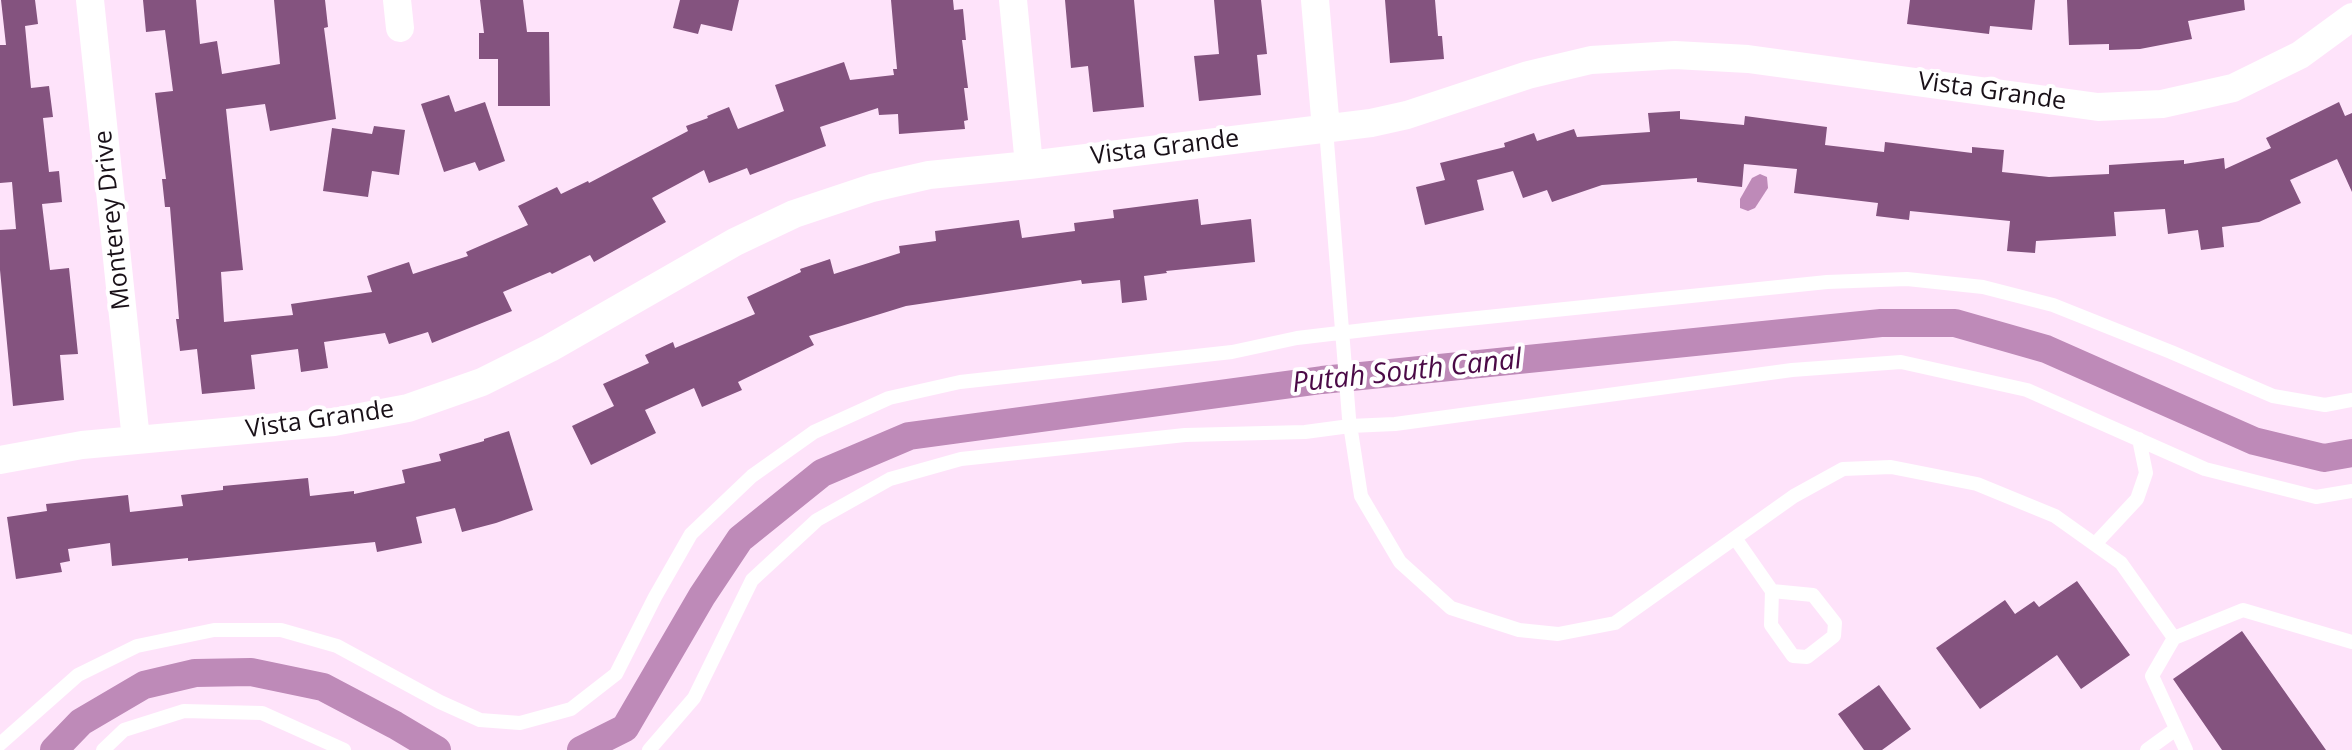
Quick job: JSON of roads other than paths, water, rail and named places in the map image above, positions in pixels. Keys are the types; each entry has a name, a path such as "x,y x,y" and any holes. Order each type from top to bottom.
{"street":[{"name":"Monterey Drive","path":"90,0 136,440"},
{"path":"397,0 400,28"},
{"path":"1012,0 1029,165"},
{"path":"1315,0 1326,129"},
{"name":"Vista Grande","path":"0,460 82,444 334,422 408,408 482,382 550,348 735,242 794,214 872,188 930,175 1370,123 1591,60 1676,54 1748,59 2098,107 2162,104 2232,88 2300,55 2352,17"}],"lane":[{"path":"1326,129 1342,340 1361,496 1400,562 1451,608 1519,630 1558,634 1615,622 1794,496 1843,469 1890,467 1977,484 2055,516 2121,562 2174,638"},
{"path":"0,744 78,675 137,646 214,630 281,630 337,646 480,720 520,723 571,710 616,674 692,534 752,476 814,432 889,398 960,382 1232,352 1297,338 1342,340 1827,282 1907,279 1983,287 2052,304 2273,396 2324,405 2352,400"},
{"path":"649,750 694,698 752,580 817,520 890,479 961,459 1184,436 1305,432 1350,422 1394,424 1792,370 1901,362 2028,390 2205,468 2316,496 2352,491"},
{"path":"2095,544 2137,499 2146,473 2139,439"},
{"path":"1735,538 1772,591 1771,626 1793,656 1806,657 1834,636 1835,623 1813,595 1772,591"},
{"path":"2186,750 2152,676 2174,638 2243,610 2352,642"},
{"path":"103,750 124,730 184,712 262,713 344,750"},
{"path":"2147,750 2176,728"}],"waterway":[{"name":"Putah South Canal","path":"581,750 625,728 740,539 822,473 909,436 1322,380 1881,323 1955,323 2046,349 2254,441 2324,458 2352,453"},
{"name":"Putah South Canal","path":"54,750 81,722 144,685 195,673 251,672 323,687 437,750"}]}
